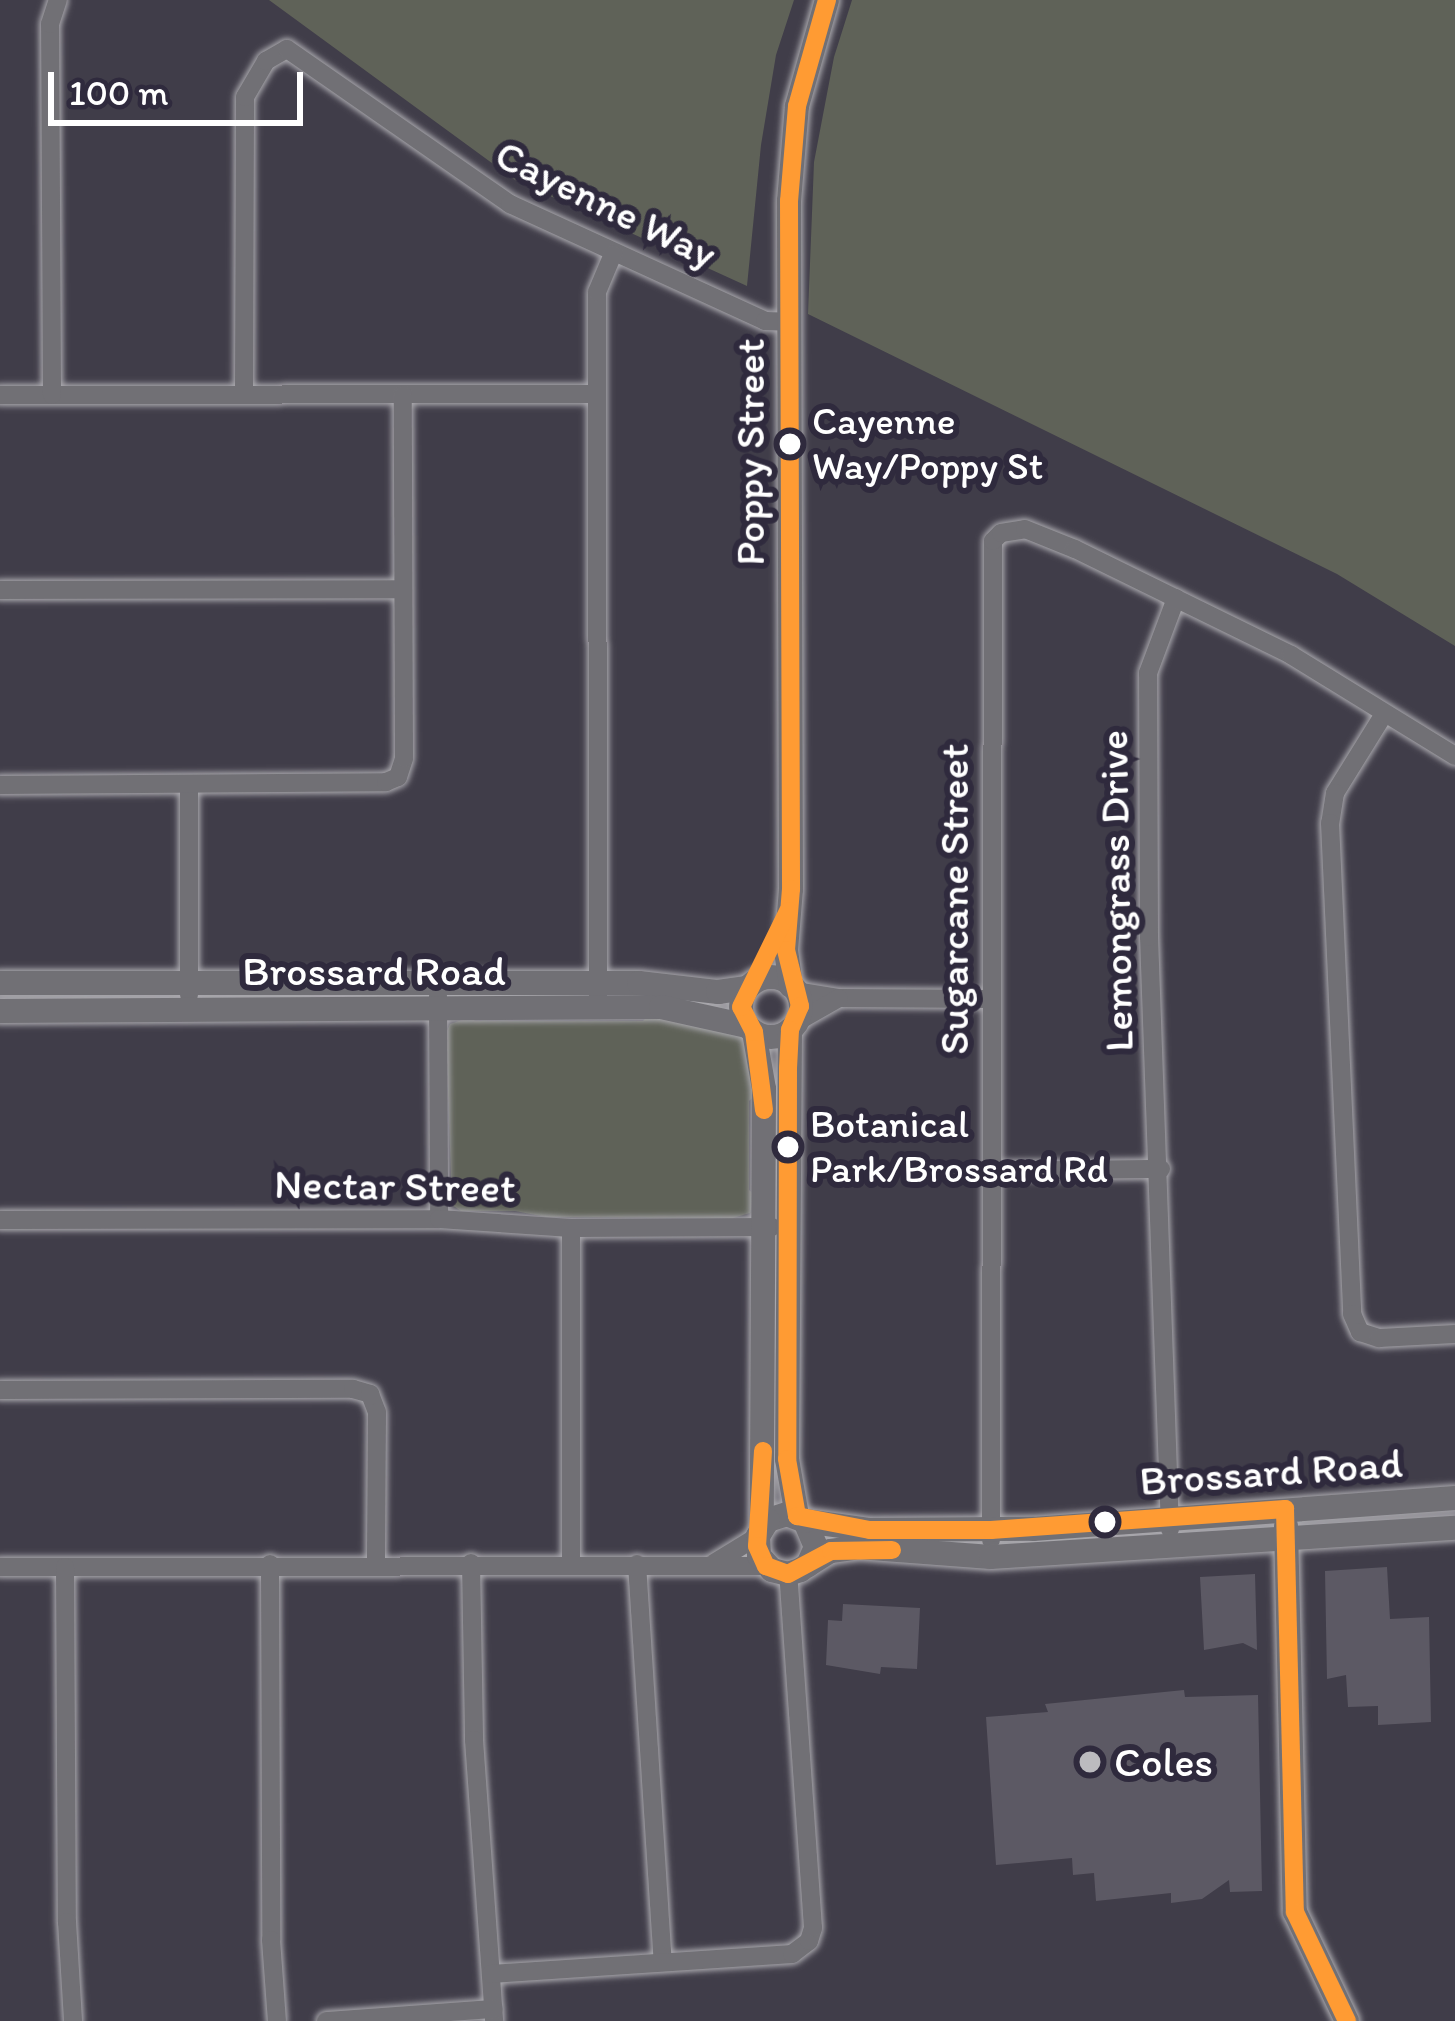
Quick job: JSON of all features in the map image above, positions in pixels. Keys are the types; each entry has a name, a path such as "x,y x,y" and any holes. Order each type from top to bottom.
{"street":[{"path":"52,395 50,24 58,0"},
{"name":"Poppy Street","path":"793,988 786,961 791,150 797,106 827,0"},
{"name":"Cayenne Way","path":"244,394 245,97 275,52 302,54 486,190 613,254 766,321 788,322"},
{"path":"598,996 597,292 613,254"},
{"path":"0,395 597,394"},
{"path":"0,785 386,782 398,777 404,758 404,395"},
{"name":"Sugarcane Street","path":"992,1557 989,556 1001,533 1039,533 1176,598"},
{"path":"0,590 403,589"},
{"path":"1176,598 1291,655 1455,757"},
{"name":"Lemongrass Drive","path":"1170,1548 1161,1169 1149,937 1148,673 1176,598"},
{"path":"1384,714 1335,793 1330,823 1352,1314 1360,1332 1379,1338 1455,1334"},
{"path":"189,784 189,1011"},
{"name":"Poppy Street","path":"751,985 789,909"},
{"path":"787,1568 815,1537 801,1518 787,1460 764,1089 741,1007 751,985 773,977 793,988 839,998 990,999"},
{"name":"Brossard Road","path":"0,983 438,983 598,996 693,1010 750,1029"},
{"path":"438,983 439,1219"},
{"name":"Brossard Road","path":"0,1011 438,1011 598,996 718,992 751,985"},
{"path":"491,1974 792,1954 809,1941 813,1928 787,1568 760,1532 776,1227 794,1026 800,1006 793,988"},
{"path":"750,1029 773,1037 839,998"},
{"path":"990,1171 1161,1169"},
{"name":"Nectar Street","path":"0,1220 439,1219 571,1228 776,1227"},
{"path":"571,1228 571,1563"},
{"path":"0,1390 353,1389 370,1394 377,1412 376,1563"},
{"name":"Brossard Road","path":"801,1518 870,1530 991,1530 1455,1498"},
{"path":"1285,1509 1295,1912 1347,2021"},
{"path":"714,1563 777,1516 801,1518"},
{"name":"Brossard Road","path":"787,1568 831,1551 858,1547 992,1557 1455,1528"},
{"path":"326,2021 494,2015 474,1740 471,1563"},
{"path":"0,1567 714,1563 787,1568"},
{"path":"270,1564 272,1940 278,2021"},
{"path":"637,1564 663,1962"},
{"path":"65,1567 67,1922 74,2021"}],"shaded area":[{"path":"269,0 794,0 776,55 761,145 747,286 515,180"},
{"path":"852,0 1455,0 1455,646 1337,574 808,314 814,162 834,57"},
{"path":"650,1013 741,1034 751,1046 760,1091 749,1101 749,1190 755,1195 750,1213 733,1218 546,1217 515,1211 461,1211 452,1205 446,1033 450,1024 470,1017 475,1021 643,1021"}],"building":[{"path":"1387,1567 1390,1619 1429,1617 1431,1722 1378,1725 1378,1706 1348,1707 1346,1675 1327,1679 1325,1571"},
{"path":"1255,1574 1257,1650 1243,1643 1204,1650 1200,1577"},
{"path":"843,1604 920,1608 917,1669 881,1667 880,1674 826,1665 828,1620 842,1621"},
{"path":"1184,1690 1185,1697 1258,1695 1262,1891 1230,1892 1229,1880 1202,1899 1171,1903 1171,1893 1096,1901 1094,1873 1073,1875 1072,1858 996,1865 986,1717 1048,1712 1045,1704"}],"transit line":[{"path":"827,0 797,106 789,201 791,889 786,950 800,1006 790,1030 788,1068 787,1459 797,1516 870,1530 991,1530 1285,1509 1295,1912 1347,2021"},
{"path":"764,1110 754,1032 741,1007 788,911"},
{"path":"763,1451 757,1546 766,1566 788,1574 831,1551 892,1550"}],"place":[{"name":"Cayenne Way/Poppy St","path":"790,444"},
{"name":"Botanical Park/Brossard Rd","path":"788,1147"},
{"name":"Coles","path":"1090,1762"}]}
